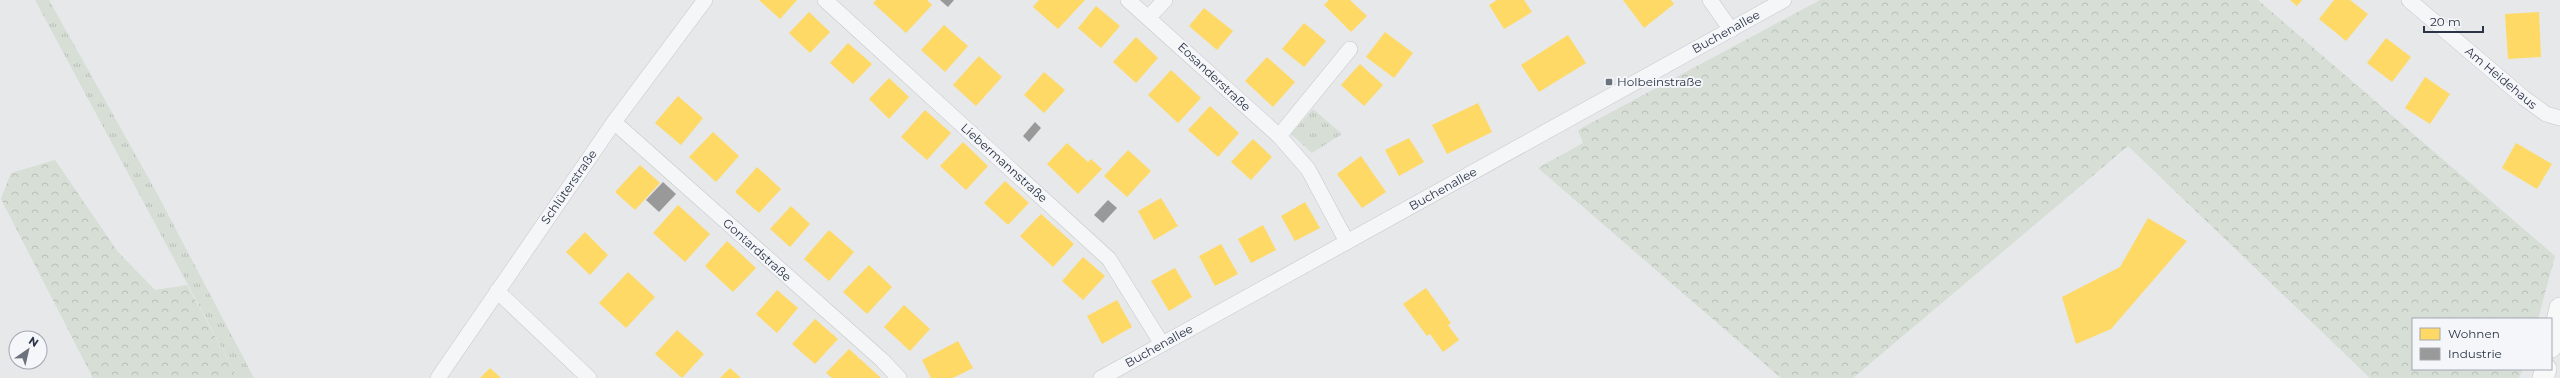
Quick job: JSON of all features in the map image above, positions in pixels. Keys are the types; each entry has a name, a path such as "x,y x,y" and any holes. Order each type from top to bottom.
{"street":[{"name":"Schlüterstraße","path":"438,378 614,122 705,0"},
{"name":"Liebermannstraße","path":"825,0 1109,259 1162,344"},
{"name":"Eosanderstraße","path":"1128,0 1279,136 1308,170 1347,242"},
{"path":"1149,18 1164,0"},
{"path":"1710,0 1731,30"},
{"name":"Buchenallee","path":"1101,378 1784,0"},
{"name":"Am Heidehaus","path":"2409,0 2524,98 2546,114 2560,118"},
{"path":"1279,136 1350,49"},
{"name":"Gontardstraße","path":"614,122 882,360 899,378"},
{"path":"497,291 590,378"},
{"path":"2552,343 2560,308"}],"green space":[{"path":"35,0 49,0 154,188 254,378 238,378"},
{"path":"1820,0 2258,0 2555,256 2538,318 2412,318 2412,370 2523,370 2519,378 2370,378 2128,146 1853,378 1781,378 1538,168 1583,143 1578,130"},
{"path":"1313,109 1342,134 1312,153 1291,134"},
{"path":"55,160 118,252 155,290 187,285 238,378 93,378 1,199 11,173"}],"building: Wohnen":[{"path":"759,0 797,0 780,19"},
{"path":"876,0 927,0 932,5 906,33 873,3"},
{"path":"1039,0 1085,0 1058,29 1033,7"},
{"path":"1329,0 1350,0 1367,16 1351,32 1324,5"},
{"path":"1497,0 1524,0 1532,12 1504,29 1489,5"},
{"path":"1623,0 1671,0 1674,4 1644,28"},
{"path":"2290,0 2302,0 2297,6"},
{"path":"2334,0 2350,0 2368,14 2346,41 2319,19"},
{"path":"1096,6 1120,26 1101,48 1078,28"},
{"path":"1204,8 1233,31 1217,50 1189,26"},
{"path":"809,12 830,32 810,53 789,33"},
{"path":"2539,12 2541,57 2508,59 2505,14"},
{"path":"1304,23 1326,41 1304,67 1282,49"},
{"path":"944,25 968,46 945,72 921,50"},
{"path":"1385,32 1413,53 1394,78 1366,57"},
{"path":"1568,35 1586,63 1539,92 1521,65"},
{"path":"1136,37 1158,58 1136,83 1113,62"},
{"path":"2386,38 2411,57 2392,82 2367,63"},
{"path":"848,43 872,64 853,84 830,63"},
{"path":"979,56 1002,77 976,106 953,85"},
{"path":"1267,57 1295,82 1273,107 1245,81"},
{"path":"1360,64 1383,85 1364,106 1341,85"},
{"path":"1171,70 1201,98 1178,123 1148,95"},
{"path":"1044,72 1065,90 1044,113 1024,95"},
{"path":"2425,77 2450,94 2430,124 2405,108"},
{"path":"889,78 909,97 889,119 869,99"},
{"path":"678,96 703,118 681,145 655,123"},
{"path":"1478,103 1492,132 1447,154 1432,125"},
{"path":"1210,106 1239,133 1218,157 1188,130"},
{"path":"925,110 951,133 927,160 901,137"},
{"path":"713,132 739,156 716,182 689,157"},
{"path":"1409,138 1424,162 1399,176 1385,150"},
{"path":"1253,139 1272,157 1251,180 1231,162"},
{"path":"963,142 988,166 966,190 940,166"},
{"path":"1067,143 1088,162 1091,159 1102,169 1078,194 1047,164"},
{"path":"2516,143 2552,164 2537,189 2502,168"},
{"path":"1128,150 1151,171 1127,197 1104,176"},
{"path":"1361,156 1386,192 1362,208 1337,174"},
{"path":"640,165 660,183 635,210 615,192"},
{"path":"757,167 781,189 759,213 735,192"},
{"path":"1005,181 1029,203 1008,225 984,203"},
{"path":"1161,198 1178,226 1154,240 1138,211"},
{"path":"1305,202 1320,228 1295,241 1281,216"},
{"path":"678,205 710,234 685,262 653,233"},
{"path":"791,206 810,224 790,247 770,229"},
{"path":"1041,214 1074,244 1053,267 1020,236"},
{"path":"2148,218 2187,241 2111,329 2076,344 2062,297 2120,267"},
{"path":"1263,225 1276,250 1251,263 1238,239"},
{"path":"829,230 854,252 829,281 804,259"},
{"path":"585,232 608,255 590,275 566,252"},
{"path":"727,241 756,268 733,292 705,266"},
{"path":"1221,244 1238,274 1215,286 1199,256"},
{"path":"1083,257 1105,276 1083,300 1062,281"},
{"path":"869,265 892,287 867,314 843,292"},
{"path":"1175,268 1192,297 1169,311 1151,281"},
{"path":"628,272 655,297 626,328 599,303"},
{"path":"1426,288 1451,323 1448,325 1459,340 1443,352 1430,334 1427,336 1403,304"},
{"path":"777,290 798,308 777,333 756,314"},
{"path":"1117,300 1132,327 1102,344 1087,316"},
{"path":"904,305 930,329 910,351 884,327"},
{"path":"815,319 838,339 815,364 792,344"},
{"path":"677,330 704,354 682,378 655,354"},
{"path":"958,341 973,368 953,378 931,378 922,360"},
{"path":"849,349 881,378 832,378 826,373"},
{"path":"490,368 501,378 480,378"},
{"path":"730,368 741,378 720,378"}],"building: Industrie":[{"path":"940,0 954,0 948,7"},
{"path":"1035,122 1041,128 1029,142 1023,136"},
{"path":"663,182 676,194 659,212 646,200"},
{"path":"1108,200 1117,208 1103,223 1094,215"}],"place":[{"name":"Holbeinstraße","path":"1609,82"}]}
